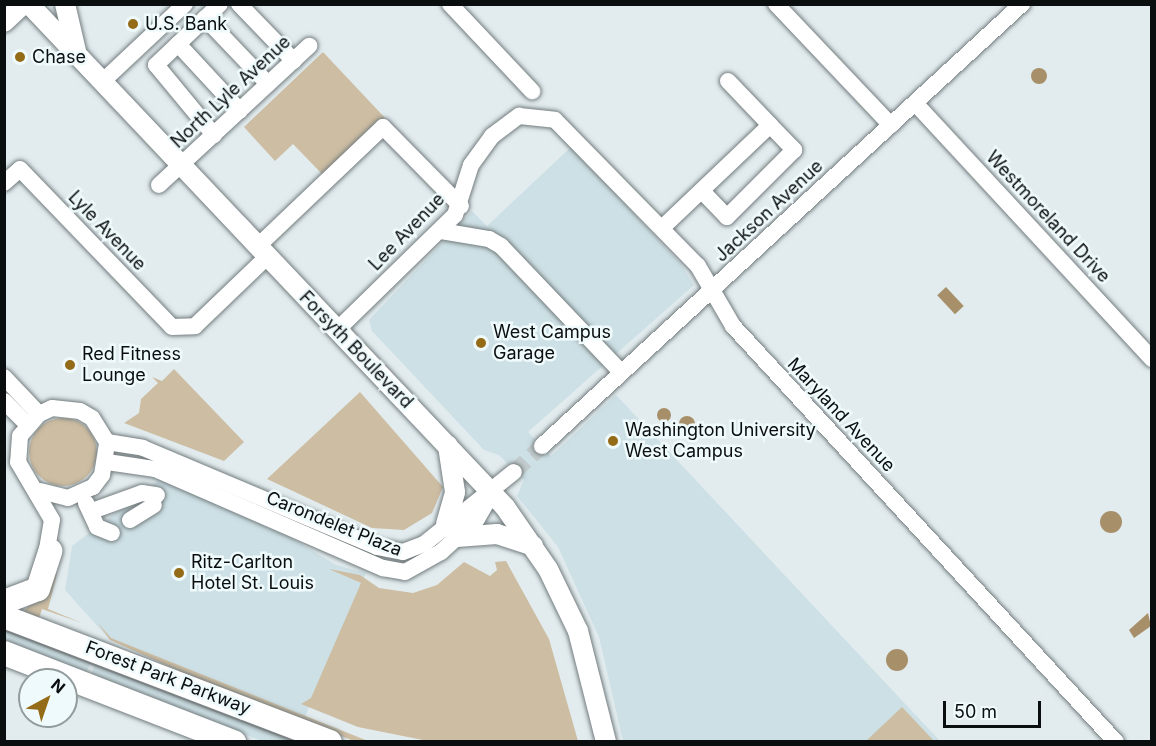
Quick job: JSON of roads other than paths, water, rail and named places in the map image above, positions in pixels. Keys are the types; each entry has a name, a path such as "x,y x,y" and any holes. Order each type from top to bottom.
{"highway":[{"path":"4,603 38,589 50,551"},
{"name":"Forest Park Parkway","path":"4,617 330,741"},
{"name":"Forest Park Parkway","path":"4,653 234,741"}],"main road":[{"path":"4,22 23,4"},
{"name":"Forsyth Boulevard","path":"29,4 336,331 492,493 533,546 578,631 606,741"},
{"path":"65,4 78,57"},
{"path":"448,446 455,481 452,531 497,534 533,546"}],"street":[{"path":"102,82 185,4"},
{"path":"213,135 156,70 178,44 220,4"},
{"path":"239,4 294,61"},
{"path":"450,4 532,92"},
{"path":"776,4 891,124"},
{"name":"Jackson Avenue","path":"542,446 1022,4"},
{"path":"205,18 268,84"},
{"path":"178,44 240,111"},
{"name":"North Lyle Avenue","path":"159,185 309,46"},
{"path":"702,191 727,217 794,150 728,81"},
{"name":"Westmoreland Drive","path":"915,103 1152,358"},
{"name":"Lee Avenue","path":"336,331 441,231 461,206 471,165 492,136 519,116 544,115"},
{"name":"Maryland Avenue","path":"544,115 564,124 663,227 698,266 710,292 733,326 1116,741"},
{"path":"663,227 770,125"},
{"path":"262,252 383,127 461,206"},
{"name":"Lyle Avenue","path":"4,183 20,169 172,327 184,329 195,326 262,252"},
{"path":"441,231 489,239 501,246 621,372"},
{"path":"4,377 33,419"},
{"path":"4,401 33,419"},
{"path":"4,590 31,579 50,551 52,520 40,491 18,462 33,419 52,408 80,411 101,429 107,442 107,462 102,476 81,494 57,498 40,491"},
{"name":"Carondelet Plaza","path":"107,442 142,448 405,572 424,566 452,531 477,519 492,493"},
{"name":"Carondelet Plaza","path":"107,462 155,469 330,537"},
{"path":"492,493 514,472"},
{"path":"81,494 92,511 98,527 112,533"},
{"path":"92,511 128,498 155,500 134,517 128,498"}],"tunnel":[{"path":"514,472 542,446"}],"tram line":[{"path":"4,630 297,742"}],"place":[{"name":"U.S. Bank","path":"133,24"},
{"name":"Chase","path":"20,57"},
{"name":"West Campus Garage","path":"481,343"},
{"name":"Red Fitness Lounge","path":"70,365"},
{"name":"Washington University West Campus","path":"613,441"},
{"name":"Ritz-Carlton Hotel St. Louis","path":"179,573"}]}
